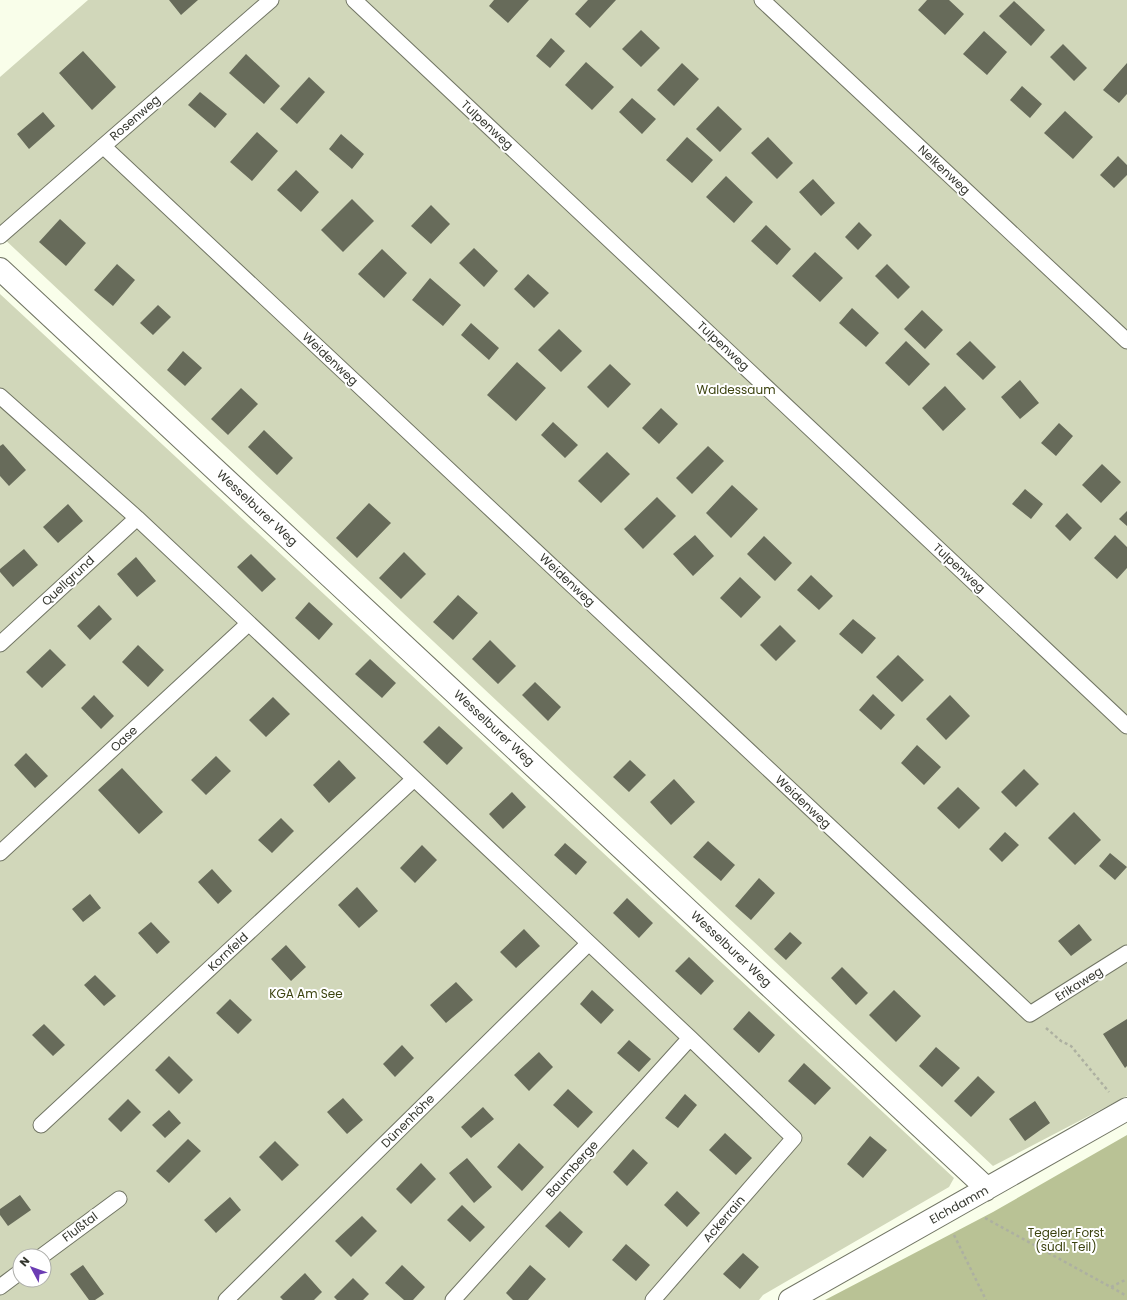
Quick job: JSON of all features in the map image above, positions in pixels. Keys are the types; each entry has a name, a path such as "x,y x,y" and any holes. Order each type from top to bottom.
{"street":[{"name":"Wesselburer Weg","path":"0,269 981,1182 985,1190"},
{"name":"Elchdamm","path":"790,1300 1126,1110"}],"lane":[{"name":"Rosenweg","path":"0,236 271,0"},
{"name":"Tulpenweg","path":"354,0 1127,726"},
{"name":"Nelkenweg","path":"762,0 1127,341"},
{"name":"Weidenweg","path":"103,146 1030,1014"},
{"path":"2,402 137,518 690,1038"},
{"name":"Quellgrund","path":"0,644 137,518"},
{"name":"Oase","path":"0,853 248,624"},
{"name":"Kornfeld","path":"41,1125 414,779"},
{"name":"Dünenhöhe","path":"226,1300 589,943"},
{"name":"Erikaweg","path":"1030,1014 1127,953"},
{"name":"Ackerrain","path":"653,1300 794,1138 690,1038"},
{"name":"Baumberge","path":"453,1300 690,1038"},
{"name":"Flußtal","path":"52,1249 119,1199"},
{"path":"0,1287 12,1278"}],"path":[{"path":"1030,1014 1061,1041 1071,1046 1126,1110"},
{"path":"951,1209 1127,1296"},
{"path":"951,1209 986,1300"},
{"path":"1111,1287 1127,1280"}],"green space":[{"name":"Waldessaum","path":"88,0 1127,0 1127,1096 993,1166 0,235 0,77"},
{"name":"KGA Am See","path":"0,294 954,1178 949,1187 763,1295 759,1300 0,1300"},
{"name":"Tegeler Forst (südl. Teil)","path":"1127,1135 1127,1300 825,1300 993,1212"}],"building":[{"path":"169,0 198,0 181,15"},
{"path":"494,0 529,0 508,23 489,6"},
{"path":"588,0 616,0 590,28 575,14"},
{"path":"927,0 949,0 964,14 945,35 918,10"},
{"path":"1014,1 1045,30 1031,46 999,16"},
{"path":"641,30 660,48 641,67 622,49"},
{"path":"984,31 1007,52 987,75 963,54"},
{"path":"551,38 565,51 550,68 536,56"},
{"path":"1063,44 1087,68 1074,81 1050,57"},
{"path":"83,51 116,87 92,110 59,73"},
{"path":"246,54 280,86 264,104 229,73"},
{"path":"586,62 614,87 592,110 565,85"},
{"path":"682,63 699,79 674,106 657,90"},
{"path":"1127,63 1127,94 1119,103 1103,90"},
{"path":"309,77 325,92 297,124 280,109"},
{"path":"1022,86 1042,104 1030,118 1010,100"},
{"path":"200,92 227,114 215,128 188,105"},
{"path":"632,98 656,119 642,134 619,112"},
{"path":"718,106 742,129 720,152 696,129"},
{"path":"1065,111 1093,137 1073,159 1044,133"},
{"path":"43,112 55,126 29,149 17,134"},
{"path":"257,132 278,151 252,181 230,162"},
{"path":"341,134 364,154 352,169 329,149"},
{"path":"687,137 713,160 692,183 666,160"},
{"path":"768,137 793,163 777,179 751,153"},
{"path":"1118,156 1127,165 1127,175 1114,188 1100,175"},
{"path":"296,170 319,192 301,212 277,190"},
{"path":"726,176 753,202 734,223 706,197"},
{"path":"813,179 835,203 821,216 799,192"},
{"path":"352,199 374,221 343,252 321,230"},
{"path":"431,205 450,224 431,244 411,226"},
{"path":"60,219 86,243 66,266 39,242"},
{"path":"859,222 872,235 858,250 845,237"},
{"path":"766,225 791,249 777,265 751,241"},
{"path":"474,248 498,271 484,287 459,263"},
{"path":"382,249 407,273 384,298 358,274"},
{"path":"815,252 843,278 820,302 792,276"},
{"path":"117,264 135,280 113,306 94,290"},
{"path":"887,264 910,287 898,299 875,276"},
{"path":"528,274 549,293 534,308 514,289"},
{"path":"430,278 461,305 443,326 412,300"},
{"path":"158,305 171,317 153,335 140,323"},
{"path":"852,308 879,333 866,347 839,323"},
{"path":"922,310 943,330 925,349 904,329"},
{"path":"471,323 499,348 489,360 461,335"},
{"path":"559,329 582,351 561,372 538,350"},
{"path":"906,341 930,364 909,386 885,363"},
{"path":"970,341 996,367 983,380 956,354"},
{"path":"183,351 202,368 185,386 167,370"},
{"path":"517,362 546,388 516,421 487,395"},
{"path":"610,364 631,384 608,408 587,387"},
{"path":"1020,380 1039,403 1020,419 1001,397"},
{"path":"945,386 966,409 943,431 922,408"},
{"path":"241,388 258,404 228,435 211,419"},
{"path":"661,408 678,424 659,444 642,428"},
{"path":"553,422 578,445 565,458 541,435"},
{"path":"1059,423 1073,436 1056,456 1041,443"},
{"path":"264,430 293,458 277,475 248,447"},
{"path":"3,444 26,470 9,486 0,476 0,446"},
{"path":"708,446 724,461 692,494 676,478"},
{"path":"607,452 630,474 601,503 578,481"},
{"path":"1102,464 1121,482 1101,503 1082,485"},
{"path":"732,485 758,509 731,538 706,513"},
{"path":"1025,489 1043,504 1031,519 1012,504"},
{"path":"657,497 676,516 643,549 624,529"},
{"path":"369,503 391,523 357,558 336,538"},
{"path":"68,504 83,521 58,543 43,527"},
{"path":"1127,511 1127,526 1119,519"},
{"path":"1067,513 1082,528 1070,541 1055,526"},
{"path":"695,535 714,556 693,576 673,554"},
{"path":"1115,535 1127,547 1127,568 1117,579 1094,558"},
{"path":"764,536 792,563 775,581 747,554"},
{"path":"24,549 38,565 13,587 0,572 0,569"},
{"path":"404,552 426,574 401,599 379,578"},
{"path":"251,554 276,579 262,592 237,567"},
{"path":"136,557 156,581 137,597 117,574"},
{"path":"811,575 833,596 819,610 797,590"},
{"path":"740,577 761,597 741,618 720,598"},
{"path":"458,595 478,613 453,640 433,622"},
{"path":"309,602 333,624 319,640 295,618"},
{"path":"99,605 112,619 90,640 77,626"},
{"path":"853,619 876,638 862,654 839,634"},
{"path":"780,625 796,641 776,661 760,645"},
{"path":"490,640 516,666 498,684 472,659"},
{"path":"138,645 164,670 148,687 122,662"},
{"path":"50,649 66,665 42,688 26,672"},
{"path":"898,655 924,680 902,702 876,677"},
{"path":"370,659 396,683 382,698 355,674"},
{"path":"535,682 561,707 548,721 522,695"},
{"path":"873,694 895,715 881,730 859,710"},
{"path":"94,695 114,716 101,729 81,708"},
{"path":"950,695 970,716 946,740 926,719"},
{"path":"273,697 290,714 266,737 249,720"},
{"path":"439,726 463,748 447,765 423,742"},
{"path":"917,745 941,767 924,785 901,763"},
{"path":"26,753 48,776 35,788 14,765"},
{"path":"216,756 231,771 206,795 191,780"},
{"path":"339,760 356,778 329,803 313,785"},
{"path":"630,760 646,775 629,792 613,777"},
{"path":"122,768 163,812 139,834 98,790"},
{"path":"1024,769 1039,784 1016,807 1001,792"},
{"path":"674,779 695,802 671,825 650,802"},
{"path":"958,787 980,808 959,829 937,808"},
{"path":"512,792 526,807 503,829 489,814"},
{"path":"1074,812 1101,840 1075,865 1048,838"},
{"path":"281,818 294,831 272,853 258,840"},
{"path":"1005,832 1019,845 1002,862 989,849"},
{"path":"708,841 735,865 721,881 693,857"},
{"path":"565,843 587,862 576,875 554,855"},
{"path":"422,845 437,860 415,883 400,868"},
{"path":"1110,853 1127,867 1115,880 1099,866"},
{"path":"212,869 232,891 218,904 198,882"},
{"path":"759,878 775,893 751,920 735,906"},
{"path":"357,887 378,911 359,928 338,905"},
{"path":"90,894 101,908 83,922 72,909"},
{"path":"627,898 653,923 639,938 613,913"},
{"path":"151,922 170,942 157,954 138,933"},
{"path":"1079,924 1092,940 1071,956 1058,941"},
{"path":"524,929 540,946 516,968 500,952"},
{"path":"790,932 802,943 786,960 774,949"},
{"path":"286,945 306,967 291,981 271,959"},
{"path":"689,957 714,981 701,995 675,971"},
{"path":"842,967 868,993 856,1005 831,978"},
{"path":"95,975 116,996 104,1006 84,985"},
{"path":"456,982 473,1000 446,1023 430,1005"},
{"path":"592,990 614,1010 601,1024 580,1004"},
{"path":"894,990 921,1016 896,1042 869,1015"},
{"path":"230,999 252,1020 238,1034 216,1013"},
{"path":"749,1011 775,1035 759,1053 733,1029"},
{"path":"1127,1019 1127,1066 1125,1068 1103,1034"},
{"path":"44,1024 65,1045 53,1056 32,1035"},
{"path":"629,1040 651,1059 639,1072 617,1053"},
{"path":"402,1045 414,1058 395,1077 383,1064"},
{"path":"936,1047 960,1068 942,1087 919,1066"},
{"path":"539,1052 553,1067 529,1091 514,1075"},
{"path":"169,1056 193,1080 179,1094 155,1070"},
{"path":"804,1063 831,1088 815,1105 788,1081"},
{"path":"978,1076 995,1092 971,1117 954,1101"},
{"path":"568,1089 593,1112 578,1128 553,1105"},
{"path":"685,1094 697,1105 678,1128 665,1118"},
{"path":"343,1098 363,1120 347,1134 327,1112"},
{"path":"128,1099 141,1112 121,1132 108,1119"},
{"path":"1035,1101 1050,1123 1025,1141 1009,1119"},
{"path":"483,1107 494,1119 471,1138 461,1127"},
{"path":"169,1110 181,1123 165,1138 152,1125"},
{"path":"725,1133 752,1158 736,1175 709,1150"},
{"path":"870,1136 887,1150 863,1178 847,1164"},
{"path":"188,1139 201,1151 169,1183 156,1171"},
{"path":"275,1141 299,1165 282,1181 259,1157"},
{"path":"519,1143 544,1167 522,1191 497,1167"},
{"path":"633,1149 648,1163 627,1186 613,1172"},
{"path":"467,1158 492,1187 474,1203 449,1173"},
{"path":"421,1163 436,1179 411,1204 396,1189"},
{"path":"677,1191 700,1213 687,1227 664,1205"},
{"path":"20,1195 31,1210 8,1226 0,1215 0,1209"},
{"path":"230,1197 241,1210 216,1233 204,1220"},
{"path":"462,1205 485,1227 470,1242 447,1220"},
{"path":"560,1211 583,1232 569,1248 545,1226"},
{"path":"362,1216 377,1231 351,1257 335,1241"},
{"path":"626,1244 650,1265 636,1281 612,1260"},
{"path":"743,1253 759,1267 740,1289 723,1274"},
{"path":"83,1265 104,1294 95,1300 89,1300 70,1274"},
{"path":"402,1265 425,1287 413,1300 404,1300 385,1283"},
{"path":"530,1265 546,1279 528,1300 513,1300 506,1293"},
{"path":"305,1273 322,1292 314,1300 283,1300 280,1297"},
{"path":"353,1278 369,1294 363,1300 337,1300 334,1297"}]}
